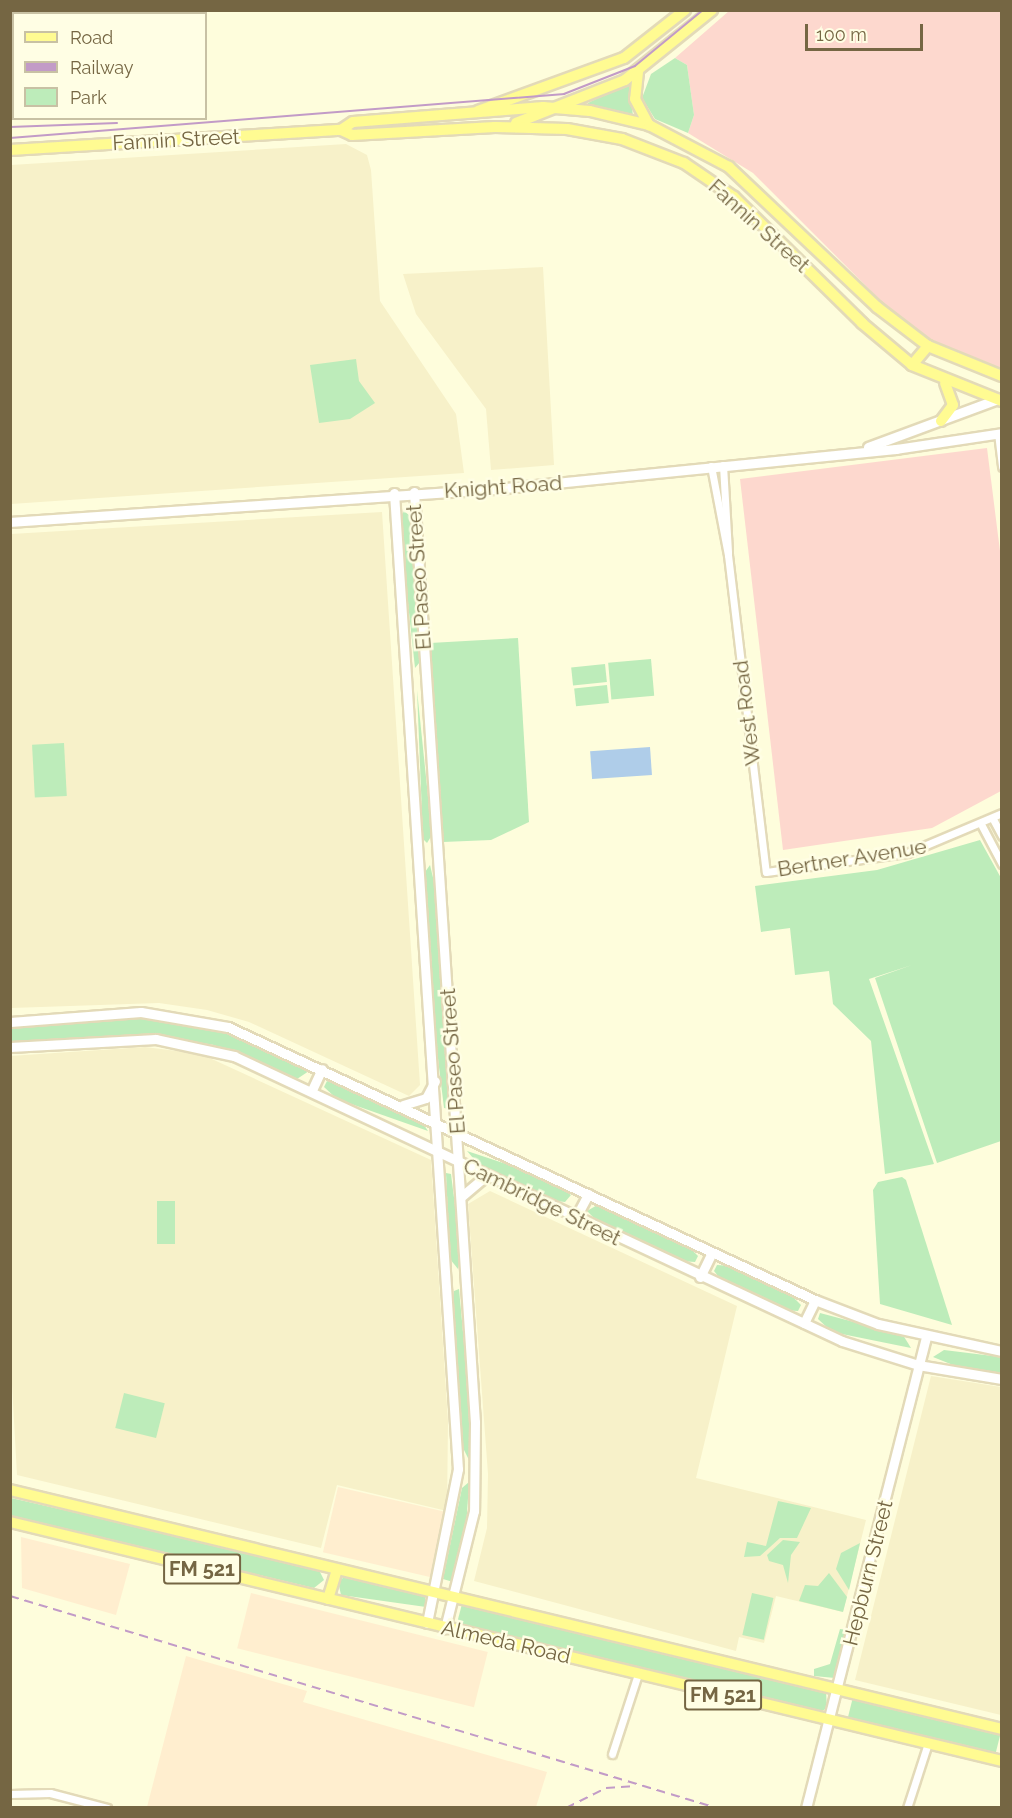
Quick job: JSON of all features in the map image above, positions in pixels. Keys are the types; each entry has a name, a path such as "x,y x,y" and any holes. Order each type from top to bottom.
{"main road":[{"path":"463,116 624,58 686,10"},
{"path":"495,127 562,107 638,72 712,10"},
{"path":"638,72 634,99 649,125"},
{"name":"Fannin Street","path":"341,130 352,122 463,116 562,107 649,125 729,167 877,307 928,346 1002,376"},
{"name":"Fannin Street","path":"10,150 341,130 352,135 495,127 591,133 684,163 734,197 861,323 912,365 945,382 999,400"},
{"path":"912,365 928,346"},
{"path":"941,421 953,405 945,382"},
{"name":"Almeda Road","path":"10,1490 454,1595 1002,1729"},
{"name":"Almeda Road","path":"10,1522 1002,1761"},
{"path":"328,1599 337,1569"}],"street":[{"name":"Knight Road","path":"851,452 999,400"},
{"name":"Knight Road","path":"10,522 414,492 723,465 1000,433"},
{"path":"1000,433 1002,467"},
{"name":"West Road","path":"723,465 728,555 766,872"},
{"name":"West Road","path":"711,466 728,555"},
{"name":"El Paseo Street","path":"414,492 437,854 460,1162 476,1468 470,1531 445,1628"},
{"name":"El Paseo Street","path":"394,493 441,1154 458,1469 427,1623"},
{"path":"407,683 426,681"},
{"name":"Bertner Avenue","path":"766,872 907,853 982,826 1002,813"},
{"path":"993,819 1002,836"},
{"path":"982,826 1002,864"},
{"path":"419,852 437,854"},
{"name":"Cambridge Street","path":"10,1022 141,1012 198,1018 403,1105 711,1254 815,1300 926,1337 1002,1351"},
{"name":"Cambridge Street","path":"10,1047 180,1040 234,1056 312,1090 700,1277 804,1323 918,1365 1002,1379"},
{"path":"312,1090 322,1069"},
{"path":"403,1105 426,1098 435,1076"},
{"path":"462,1196 487,1175"},
{"path":"576,1218 588,1194"},
{"path":"700,1277 711,1254"},
{"path":"449,1281 467,1280"},
{"path":"804,1323 815,1300"},
{"name":"Hepburn Street","path":"806,1808 832,1721 926,1337"},
{"path":"458,1469 476,1468"},
{"path":"612,1754 638,1674"},
{"path":"907,1808 928,1743"},
{"path":"10,1794 50,1793 107,1808"}],"shaded area":[{"path":"729,11 1001,11 1001,369 924,337 890,310 753,173 688,133 694,115 687,65 675,58"},
{"path":"346,144 367,155 371,170 380,301 456,414 464,473 11,504 11,165"},
{"path":"543,267 554,465 491,470 486,409 416,314 403,274"},
{"path":"987,448 1002,567 1001,791 932,828 783,850 740,479"},
{"path":"382,512 420,1085 409,1096 249,1022 207,1010 159,1003 11,1008 11,534"},
{"path":"145,1047 201,1054 431,1160 448,1421 447,1511 337,1485 321,1548 17,1475 10,1348 10,1056"},
{"path":"490,1191 737,1306 696,1478 866,1520 843,1612 776,1596 764,1643 739,1637 736,1651 474,1581 487,1528 488,1474 468,1204"},
{"path":"931,1376 1001,1387 1001,1715 855,1680"},
{"path":"338,1487 447,1512 432,1577 323,1552"},
{"path":"21,1537 130,1564 116,1615 22,1588"},
{"path":"251,1593 488,1652 474,1707 237,1648"},
{"path":"186,1656 307,1691 303,1702 547,1772 536,1807 147,1807"}],"green space":[{"path":"675,58 687,65 694,115 688,133 655,119 642,98 651,74"},
{"path":"629,82 633,116 588,106 588,103"},
{"path":"356,359 359,381 375,403 350,419 319,423 310,365"},
{"path":"404,511 410,516 420,662 415,668 399,519"},
{"path":"518,638 529,822 491,840 443,842 430,643"},
{"path":"651,659 654,696 611,700 608,663"},
{"path":"605,664 607,682 573,685 571,668"},
{"path":"607,685 609,703 576,706 574,688"},
{"path":"417,690 432,835 427,843 423,839"},
{"path":"64,743 67,796 35,798 32,745"},
{"path":"980,840 1001,878 1001,1141 937,1163 875,978 912,965 869,979 934,1164 885,1174 871,1041 833,1004 829,971 795,975 790,928 761,932 755,886 877,870"},
{"path":"430,865 435,886 449,1109 444,1108 436,1042 425,872"},
{"path":"141,1016 218,1027 309,1071 297,1079 214,1045 148,1034 11,1043 11,1028"},
{"path":"327,1081 420,1119 428,1131 337,1099 324,1087"},
{"path":"467,1151 545,1177 571,1195 565,1202 550,1200 480,1166"},
{"path":"446,1173 451,1174 461,1253 458,1269 450,1259"},
{"path":"902,1177 906,1180 952,1325 880,1304 873,1190 878,1182"},
{"path":"157,1201 175,1201 175,1244 157,1244"},
{"path":"599,1204 687,1245 698,1256 695,1262 681,1261 599,1223 587,1211"},
{"path":"717,1265 732,1266 788,1292 801,1305 798,1311 782,1310 723,1282 714,1271"},
{"path":"459,1289 472,1429 469,1460 463,1448 453,1307 454,1291"},
{"path":"820,1313 903,1335 911,1348 832,1332 818,1319"},
{"path":"944,1350 1001,1357 1001,1373 958,1367 933,1357"},
{"path":"124,1393 165,1403 156,1438 115,1428"},
{"path":"469,1482 466,1529 453,1582 443,1579 462,1488"},
{"path":"11,1498 318,1568 324,1580 314,1588 11,1516"},
{"path":"778,1501 811,1508 797,1538 780,1538 760,1556 744,1557 747,1542 766,1546"},
{"path":"783,1540 800,1542 791,1555 788,1583 783,1565 769,1561 767,1555"},
{"path":"860,1543 849,1590 836,1569 841,1553"},
{"path":"829,1573 847,1597 843,1612 799,1601 805,1585 818,1586"},
{"path":"348,1575 425,1594 426,1607 341,1595 338,1581"},
{"path":"752,1593 773,1598 764,1640 742,1635"},
{"path":"462,1604 826,1692 827,1708 822,1711 457,1623"},
{"path":"840,1629 848,1630 835,1678 814,1676 814,1669 830,1664"},
{"path":"853,1697 1000,1734 995,1755 848,1718"}],"water":[{"path":"650,747 652,775 592,779 590,751"}],"tram line":[{"path":"10,138 564,94 635,66 703,10"},
{"path":"10,127 117,123"}],"railway":[{"path":"10,1596 717,1808"},
{"path":"566,1808 606,1788 636,1786"}]}
